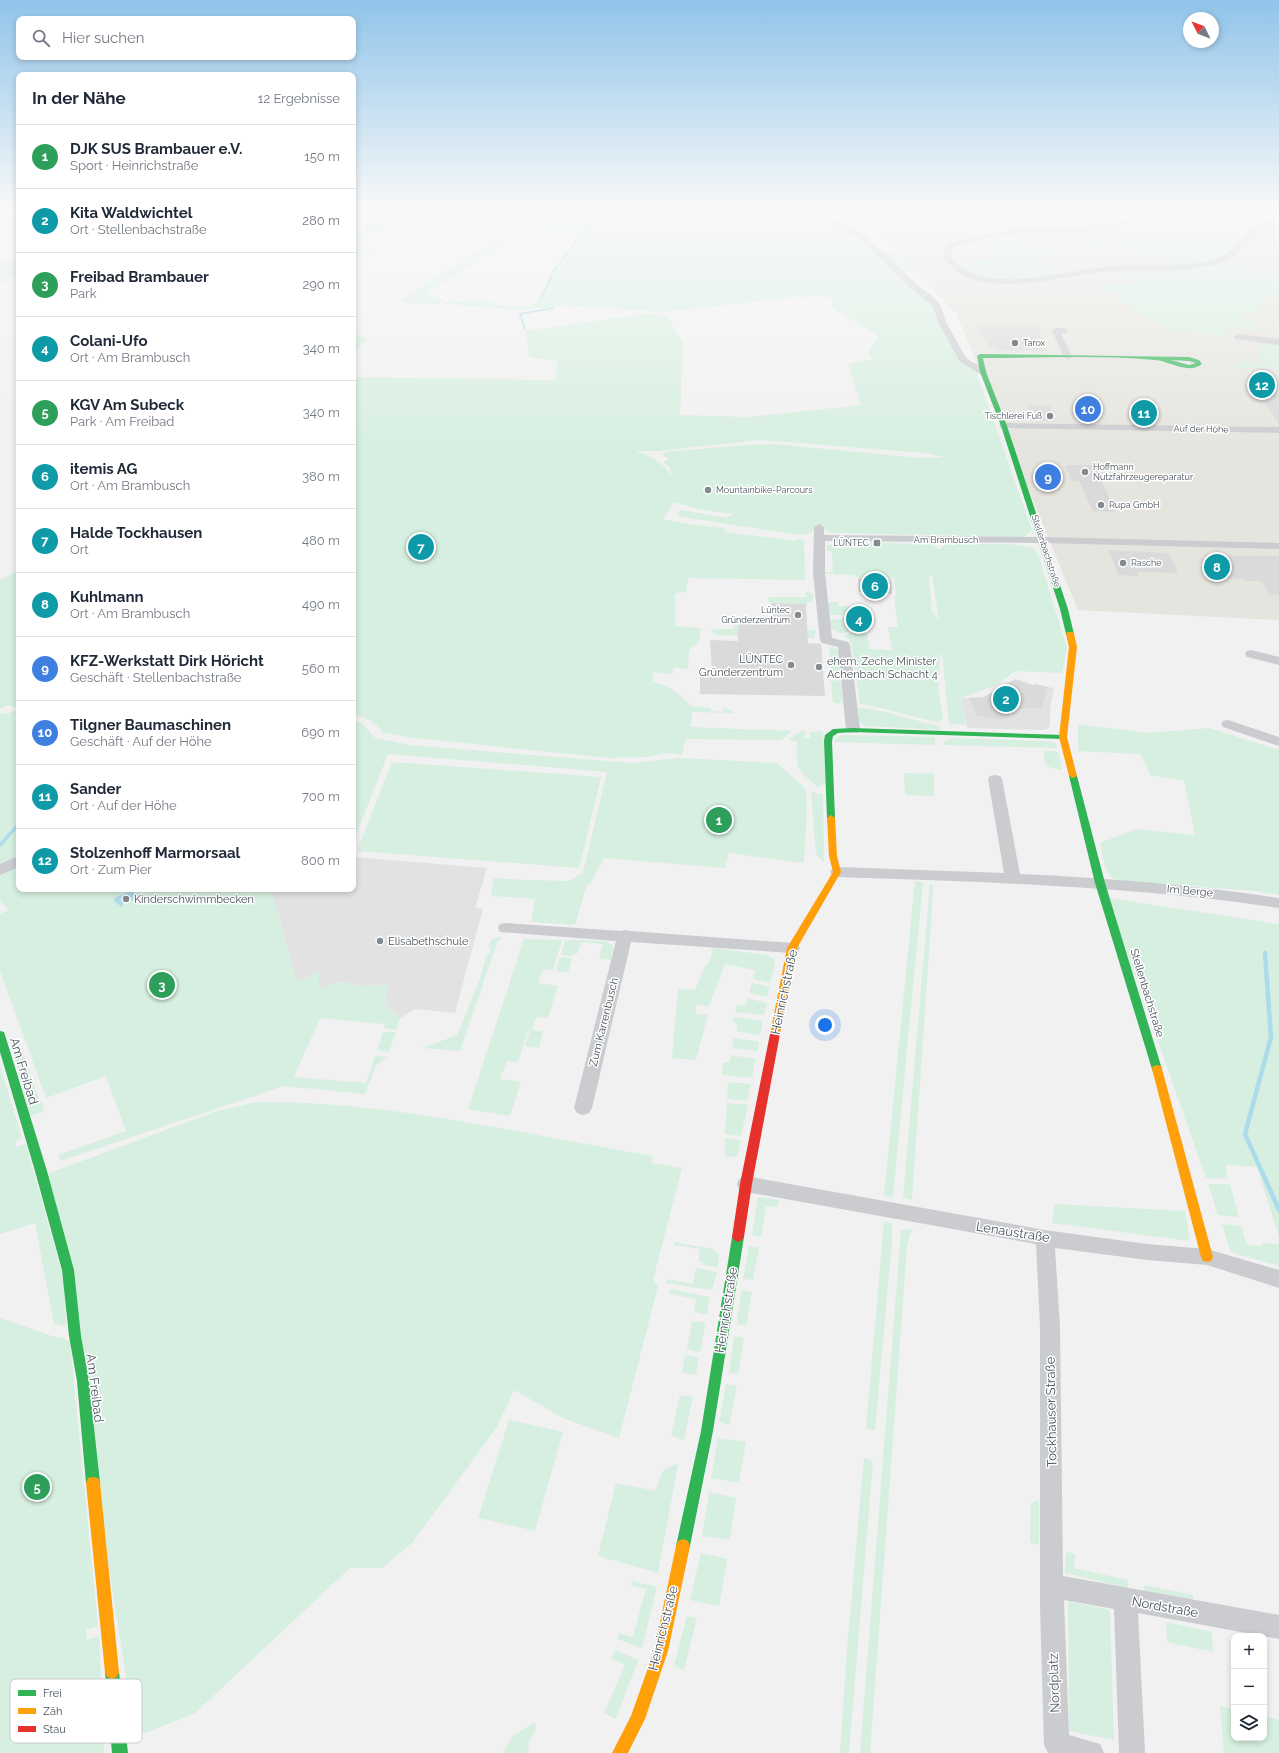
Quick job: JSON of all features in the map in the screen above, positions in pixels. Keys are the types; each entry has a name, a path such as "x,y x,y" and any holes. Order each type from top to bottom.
{"street":[{"path":"919,291 932,300 936,306 943,324 963,360 983,372"},
{"path":"1064,331 1056,331 1068,357"},
{"path":"1238,337 1279,342"},
{"name":"Stellenbachstraße","path":"1158,358 980,356 983,372 1004,426 1064,609 1073,647 1063,737 1100,883 1155,1061 1207,1257"},
{"name":"Auf der Höhe","path":"1004,426 1279,430"},
{"name":"Am Brambusch","path":"854,730 844,645 826,640 819,573 819,532 1042,540 1279,546"},
{"path":"1251,654 1279,661"},
{"path":"1228,724 1279,742"},
{"path":"1063,737 854,730 836,731 829,735 828,741 832,856 837,872 1100,883"},
{"path":"995,779 1013,879"},
{"path":"0,870 16,863"},
{"name":"Heinrichstraße","path":"620,1753 637,1719 661,1651 707,1431 746,1184 792,948 837,872"},
{"name":"Im Berge","path":"1100,883 1220,894 1279,903"},
{"path":"506,928 625,935 792,948"},
{"name":"Zum Karrenbusch","path":"583,1108 625,935"},
{"name":"Am Freibad","path":"0,1035 41,1171 68,1270 75,1336 83,1381 113,1679"},
{"name":"Lenaustraße","path":"746,1184 1045,1238 1147,1252 1207,1257 1279,1280"},
{"name":"Tockhauser Straße","path":"1045,1238 1050,1327 1052,1586"},
{"name":"Nordstraße","path":"1052,1586 1279,1627"},
{"name":"Nordplatz","path":"1052,1586 1057,1745 1092,1753"},
{"path":"1126,1600 1132,1753"},
{"name":"Am Freibad","path":"119,1743 120,1753"}],"shaded area":[{"path":"934,291 1279,291 1279,620 1078,610 956,313"},
{"path":"1048,687 1054,688 1050,709 1050,725 1048,729 967,728 961,698 968,698 973,706 976,716 999,720 1019,709 1042,708"},
{"name":"Elisabethschule","path":"356,857 487,868 475,908 483,909 455,1013 415,1009 400,1018 384,1004 389,985 365,986 338,982 319,989 319,973 297,982 272,892 356,892"}],"green space":[{"path":"415,291 430,291 427,293 443,300 438,304 397,302"},
{"path":"543,291 920,291 934,307 957,356 976,371 1032,530 1024,537 832,533 824,527 814,527 813,531 806,535 681,517 676,513 682,510 726,518 733,514 697,509 674,502 663,519 687,524 725,528 724,532 795,541 796,539 804,540 805,580 688,578 686,592 675,593 675,626 701,628 699,641 689,650 688,669 673,667 673,674 653,672 653,682 674,690 690,706 711,708 711,711 723,712 723,708 732,710 733,713 692,712 691,727 792,731 781,740 685,739 682,755 667,753 647,757 608,758 415,738 384,733 372,721 356,715 356,377 556,380 557,361 529,357 525,331 644,314 666,315 683,342 680,415 748,417 861,405 848,364 874,359 868,353 879,336 831,307 833,298 814,296 810,298 798,297 674,311 646,311 566,305 520,310 443,304 447,301 463,302 482,299 499,305 521,307 536,303","holes":["761,440 927,453 943,457 919,458 774,444 667,452 662,455 669,459 663,462 670,468 671,476 660,463 636,451 659,451"]},
{"path":"1102,291 1279,291 1279,297 1265,295 1258,314 1241,313 1241,319 1260,323 1258,331 1227,327 1225,337 1166,329 1128,305 1106,298 1122,299 1126,296"},
{"path":"356,336 368,338 356,352"},
{"path":"1261,342 1279,345 1279,368 1236,368 1234,361 1262,363 1256,349 1263,349"},
{"path":"838,542 934,544 936,548 941,549 944,544 1009,544 1032,547 1038,554 1067,648 1062,673 1015,671 997,685 961,698 966,725 949,724 942,652 940,656 938,687 943,716 940,722 860,704 851,643 849,639 844,636 854,630 866,630 870,649 892,650 888,627 898,627 894,597 896,597 894,578 854,577 854,575 825,574 824,572 833,572 832,551 826,551 827,546","holes":["929,575 932,575 939,620 931,610"]},
{"path":"16,572 16,708 8,705 0,709 0,580"},
{"path":"806,592 814,594 813,600 806,604 769,603 768,597 806,597"},
{"path":"838,602 839,606 852,606 853,612 847,615 827,615 827,603"},
{"path":"734,617 739,617 739,629 816,630 814,638 717,635 711,631 716,629 734,629"},
{"path":"827,619 846,620 852,626 851,630 842,634 831,629"},
{"path":"833,647 839,650 840,673 831,673 829,648"},
{"path":"831,680 840,681 843,702 839,704 833,702"},
{"path":"858,708 889,713 940,726 941,730 866,726 859,722"},
{"path":"16,711 16,716 14,717 16,720 16,862 0,870 0,713 7,714"},
{"path":"356,721 363,724 375,738 409,745 631,763 679,758 777,763 806,789 807,810 804,863 729,853 725,868 604,858 590,884 587,884 575,925 531,922 535,899 493,896 491,894 494,878 569,881 583,873 607,772 388,754 356,835"},
{"path":"1078,724 1146,733 1209,728 1279,750 1279,895 1255,891 1123,881 1111,877 1105,867 1100,843 1136,829 1195,835 1184,781 1150,775 1141,754 1078,751"},
{"path":"801,731 805,731 805,738 810,738 810,732 823,731 826,783 818,787 801,772 799,768 797,758 797,741 788,740"},
{"path":"841,735 935,737 935,745 833,742"},
{"path":"949,738 1052,741 1056,744 1057,748 942,745 944,741 949,740"},
{"path":"1043,751 1055,751 1059,753 1062,769 1060,770 1046,766"},
{"path":"392,762 601,777 579,868 357,851"},
{"path":"904,773 934,774 934,796 905,795"},
{"path":"811,792 823,794 824,863 816,854"},
{"path":"16,867 16,892 272,892 297,982 319,973 319,989 338,982 365,986 390,985 384,1004 400,1018 396,1030 384,1028 385,1024 320,1018 294,1077 366,1083 375,1056 388,1057 376,1065 365,1094 284,1086 60,1161 58,1155 126,1131 106,1076 46,1098 0,971 0,914 8,910 0,901 0,875"},
{"path":"915,881 923,882 893,1197 884,1195"},
{"path":"930,884 933,885 931,923 912,1200 903,1198"},
{"path":"1108,898 1279,924 1279,1237 1257,1167 1225,1165 1228,1179 1206,1178"},
{"path":"502,937 497,943 460,1051 423,1048 457,1035 480,978 487,954 490,953 492,947 488,947 492,939"},
{"path":"524,939 562,940 553,970 543,969 538,983 558,986 548,1018 536,1017 532,1030 543,1031 539,1048 525,1046 530,1031 528,1031 518,1062 507,1061 500,1079 521,1082 510,1116 468,1109"},
{"path":"565,940 606,941 613,946 611,960 599,959 603,944 582,942 577,954 574,954 573,956 561,955"},
{"path":"713,948 767,955 774,959 775,965 770,983 753,979 755,970 725,964 709,1006 697,1005 695,1014 708,1015 696,1060 672,1058 678,989 695,990 704,968 710,960"},
{"path":"560,957 572,958 568,973 556,971"},
{"path":"752,983 770,987 767,997 749,993"},
{"path":"747,998 767,1003 764,1015 735,1012 737,1005 745,1006"},
{"path":"734,1017 763,1021 760,1035 736,1031 738,1024 733,1023"},
{"path":"383,1032 396,1032 389,1052 377,1050"},
{"path":"734,1038 759,1042 757,1051 732,1048"},
{"path":"19,1040 44,1111 29,1116 11,1042"},
{"path":"731,1055 755,1059 752,1078 722,1075 723,1062 729,1063"},
{"path":"0,1065 22,1138 15,1141 16,1147 26,1144 64,1281 66,1327 54,1324 35,1223 0,1234"},
{"path":"728,1082 751,1084 747,1101 727,1099"},
{"path":"257,1102 307,1103 357,1107 456,1120 653,1156 651,1163 682,1168 653,1280 658,1286 619,1438 565,1419 514,1390 497,1427 412,1543 382,1568 350,1568 195,1713 148,1732 142,1733 142,1679 126,1679 47,1174 214,1112"},
{"path":"727,1103 748,1105 741,1136 725,1134"},
{"path":"725,1138 741,1140 737,1157 725,1156"},
{"path":"1208,1184 1230,1184 1239,1217 1218,1215"},
{"path":"759,1197 779,1200 777,1207 766,1206 761,1237 752,1235"},
{"path":"1054,1204 1185,1211 1190,1241 1052,1223"},
{"path":"884,1221 892,1224 892,1240 875,1430 866,1429"},
{"path":"1222,1224 1241,1226 1247,1245 1263,1246 1262,1243 1279,1244 1279,1266 1230,1252"},
{"path":"914,1229 910,1234 907,1246 870,1753 860,1753 901,1230"},
{"path":"674,1242 713,1249 719,1255 717,1267 703,1265 704,1263 698,1261 700,1249 674,1245"},
{"path":"749,1246 759,1247 753,1280 743,1279"},
{"path":"696,1268 717,1272 712,1290 666,1283 666,1279 693,1284"},
{"path":"671,1289 710,1297 707,1315 694,1312 696,1299 669,1294"},
{"path":"741,1290 752,1292 746,1326 737,1324"},
{"path":"0,1318 58,1338 61,1337 70,1342 98,1626 86,1629 87,1640 99,1636 101,1679 10,1679 10,1743 104,1743 104,1753 0,1753"},
{"path":"692,1321 706,1323 700,1352 687,1349"},
{"path":"734,1336 744,1338 738,1374 729,1373"},
{"path":"685,1355 699,1358 696,1375 682,1372"},
{"path":"726,1384 737,1386 729,1425 719,1422"},
{"path":"680,1395 693,1397 684,1440 671,1436"},
{"path":"509,1420 563,1432 535,1531 478,1518"},
{"path":"718,1438 746,1442 739,1483 711,1478"},
{"path":"864,1458 873,1461 849,1753 840,1753 847,1649"},
{"path":"678,1464 658,1573 598,1556 616,1483 656,1491 660,1477 664,1470 672,1465"},
{"path":"709,1492 736,1498 730,1540 702,1536"},
{"path":"1039,1500 1039,1545 1030,1542 1031,1503"},
{"path":"1066,1552 1075,1554 1074,1568 1128,1580 1128,1588 1065,1573"},
{"path":"701,1553 727,1559 719,1606 690,1600"},
{"path":"632,1581 657,1587 642,1648 617,1639 619,1633 633,1637 646,1589 631,1585"},
{"path":"1144,1585 1193,1595 1193,1601 1145,1591"},
{"path":"1068,1601 1110,1610 1114,1740 1069,1731"},
{"path":"687,1616 697,1618 684,1670 674,1666"},
{"path":"1166,1622 1212,1632 1213,1652 1167,1642"},
{"path":"616,1650 638,1660 616,1719 604,1713 625,1665 611,1658"},
{"path":"1220,1706 1231,1708 1231,1741 1267,1741 1267,1717 1279,1720 1279,1753 1224,1753"},
{"path":"535,1722 536,1729 528,1743 529,1748 526,1753 503,1753 513,1736"}],"water":[{"name":"Kinderschwimmbecken","path":"128,892 132,892 140,897 135,901 130,900 123,903 122,907 114,901 115,898"}],"building":[{"name":"Tarox","path":"976,325 1037,325 1048,351 996,350 995,348 989,347"},
{"path":"1247,377 1267,378 1279,397 1279,424"},
{"path":"1075,400 1094,400 1102,418 1082,417"},
{"name":"Tischlerei Fuß","path":"1028,405 1049,405 1055,421 1033,421"},
{"path":"1065,465 1098,465 1106,479 1101,479 1115,512 1093,511 1079,481 1072,481"},
{"path":"1109,550 1169,553 1178,573 1137,572 1138,576 1118,575"},
{"path":"1206,555 1279,556 1279,595 1270,595 1262,581 1217,578"},
{"path":"858,578 891,579 892,594 859,592"},
{"name":"LÜNTEC Gründerzentrum","path":"771,603 806,604 808,643 821,644 825,696 700,694 700,672 712,672 710,640 738,641 739,617 772,618"},
{"path":"858,611 868,614 876,620 869,624 860,626 851,624 842,619 849,614"},
{"path":"1015,679 1033,685 1035,684 1048,687 1042,708 1019,709 999,720 976,716 973,706 968,698 984,697"}],"waterway":[{"path":"541,299 545,291"},
{"path":"525,329 520,314 553,308"},
{"path":"0,845 16,827"},
{"path":"1265,953 1271,1037 1245,1134 1279,1210"}],"traffic: fast":[{"path":"1070,634 1064,609 1004,426 983,372 980,356 1155,358 1189,367 1199,364 1197,361 1189,359 1158,358"},
{"path":"831,818 828,741 829,735 836,731 853,730 1063,737"},
{"path":"1073,776 1100,883 1157,1069"},
{"path":"0,1035 41,1171 68,1270 75,1336 83,1381 93,1483"},
{"path":"683,1546 707,1431 738,1237"},
{"path":"112,1672 113,1679"},
{"path":"119,1743 120,1753"}],"traffic: slow":[{"path":"1070,634 1073,647 1063,737 1073,776"},
{"path":"775,1034 792,948 837,872 833,856 831,818"},
{"path":"1157,1069 1207,1257"},
{"path":"93,1483 112,1672"},
{"path":"620,1753 637,1719 661,1651 683,1546"}],"traffic: jam":[{"path":"738,1237 746,1184 775,1034"}],"place":[{"name":"Tarox","path":"1015,343"},
{"name":"Stolzenhoff Marmorsaal","path":"1262,385"},
{"name":"Tilgner Baumaschinen","path":"1088,409"},
{"name":"Sander","path":"1144,413"},
{"name":"Tischlerei Fuß","path":"1050,416"},
{"name":"Hoffmann Nutzfahrzeugereparatur","path":"1085,472"},
{"name":"KFZ-Werkstatt Dirk Höricht","path":"1048,477"},
{"name":"Mountainbike-Parcours","path":"708,490"},
{"name":"Rupa GmbH","path":"1101,505"},
{"name":"LÜNTEC","path":"877,543"},
{"name":"Halde Tockhausen","path":"421,547"},
{"name":"Rasche","path":"1123,563"},
{"name":"Kuhlmann","path":"1217,567"},
{"name":"itemis AG","path":"875,586"},
{"name":"Lüntec Gründerzentrum","path":"798,615"},
{"name":"Colani-Ufo","path":"859,619"},
{"name":"LÜNTEC Gründerzentrum","path":"791,665"},
{"name":"ehem. Zeche Minister Achenbach Schacht 4","path":"819,667"},
{"name":"Kita Waldwichtel","path":"1006,699"},
{"name":"DJK SUS Brambauer e.V.","path":"719,820"},
{"name":"Kinderschwimmbecken","path":"126,899"},
{"name":"Elisabethschule","path":"380,941"},
{"name":"Freibad Brambauer","path":"162,985"},
{"name":"KGV Am Subeck","path":"37,1487"}]}
